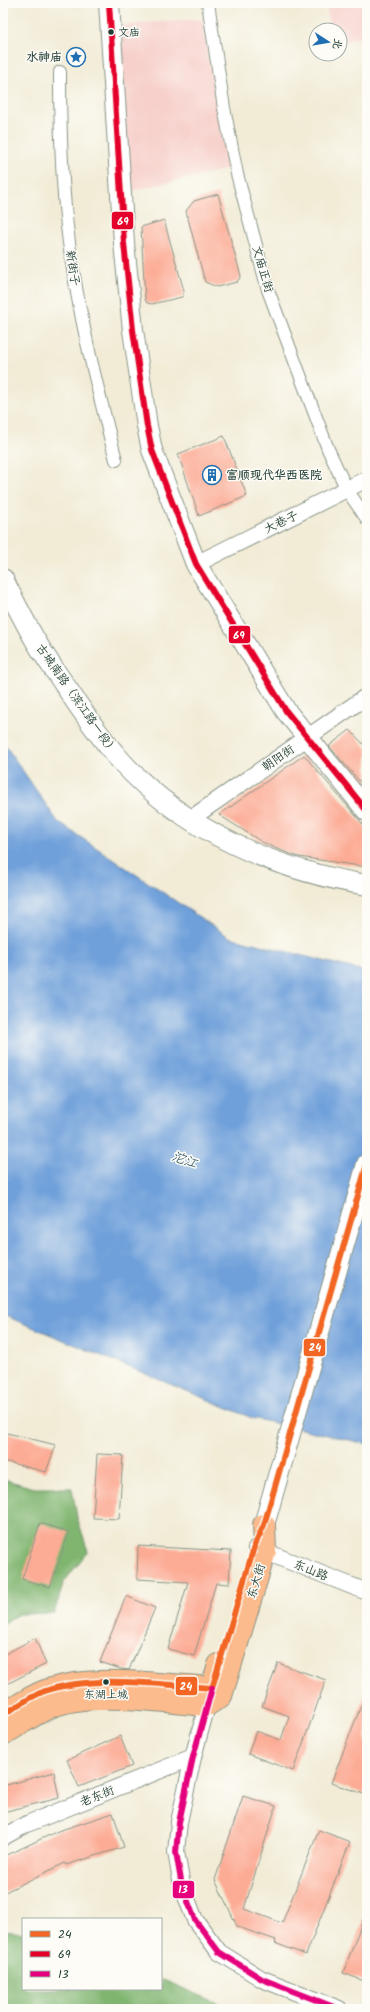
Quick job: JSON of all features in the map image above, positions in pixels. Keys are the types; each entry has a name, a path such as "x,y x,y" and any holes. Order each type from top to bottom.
{"main road":[{"name":"东大街","path":"210,1697 259,1549 264,1525"},
{"path":"3,1715 44,1691 72,1683 106,1682 210,1697"},
{"path":"3,1734 48,1708 74,1699 210,1697"}],"street":[{"path":"109,3 124,243 133,330 152,450 196,564 286,711 367,811"},
{"name":"文庙正街","path":"208,3 224,108 237,174 268,290 328,449 347,490 367,519"},
{"name":"新街子","path":"60,72 60,127 67,226 82,320 95,380 116,460"},
{"name":"大巷子","path":"196,564 367,479"},
{"name":"古城南路（滨江路一段）","path":"3,579 34,639 91,724 120,761 152,792 189,820 245,849 292,868 332,879 367,885"},
{"name":"朝阳街","path":"189,820 367,696"},
{"path":"264,1525 367,1164"},
{"name":"东山路","path":"259,1549 367,1592"},
{"path":"210,1697 193,1757 179,1822 176,1852 182,1886 195,1920 219,1952 262,1979 339,2009"},
{"name":"老东街","path":"3,1837 28,1824 193,1757"}],"shaded area":[{"path":"326,3 367,3 367,59 361,37 348,41 348,22 329,22"},
{"path":"202,19 228,169 129,191 121,25"}],"green space":[{"path":"3,1479 34,1488 72,1488 77,1517 88,1551 64,1582 54,1613 18,1614 3,1624"},
{"path":"3,1931 22,1933 22,1990 162,1990 162,1979 232,2009 3,2009"}],"water":[{"name":"沱江","path":"3,742 58,822 229,937 367,972 367,1444 252,1418 3,1315"}],"building":[{"path":"218,194 241,276 237,282 217,287 205,282 186,211 194,201"},
{"path":"164,220 184,291 182,297 152,304 147,303 145,299 141,227"},
{"name":"富顺现代华西医院","path":"224,436 247,496 199,516 178,454"},
{"path":"350,730 367,748 367,790 329,746"},
{"path":"304,755 367,829 367,867 299,857 262,842 219,815"},
{"path":"3,1432 56,1445 46,1472 3,1461"},
{"path":"97,1454 123,1455 119,1519 93,1518"},
{"path":"40,1523 69,1532 50,1587 22,1579"},
{"path":"138,1546 231,1551 229,1584 216,1583 194,1656 168,1649 188,1582 137,1579"},
{"path":"126,1596 155,1608 129,1670 100,1662"},
{"path":"35,1638 46,1664 3,1686 3,1655"},
{"path":"278,1663 326,1680 293,1771 248,1754 256,1731 281,1740 289,1716 262,1706"},
{"path":"366,1693 367,1785 364,1794 331,1783"},
{"path":"120,1736 132,1766 79,1787 67,1760"},
{"path":"54,1772 59,1798 3,1812 3,1786"},
{"path":"243,1796 276,1806 244,1909 282,1923 319,1830 350,1842 306,1955 275,1943 276,1940 238,1928 215,1880"},
{"path":"113,1813 124,1847 66,1865 65,1863 3,1893 3,1857 58,1831"},
{"path":"366,1912 367,1913 367,1982 343,1973"}],"transit line":[{"name":"69","path":"109,3 124,243 133,330 152,450 196,564 286,711 367,811"},
{"name":"24","path":"3,1715 45,1691 85,1683 128,1682 212,1688 254,1547 264,1525 367,1164"},
{"name":"13","path":"212,1688 193,1757 179,1822 176,1852 182,1886 195,1920 219,1952 262,1979 339,2009"}],"place":[{"name":"文庙","path":"111,32"},
{"name":"水神庙","path":"76,57"},
{"name":"富顺现代华西医院","path":"212,475"},
{"name":"东湖上城","path":"106,1682"}]}
